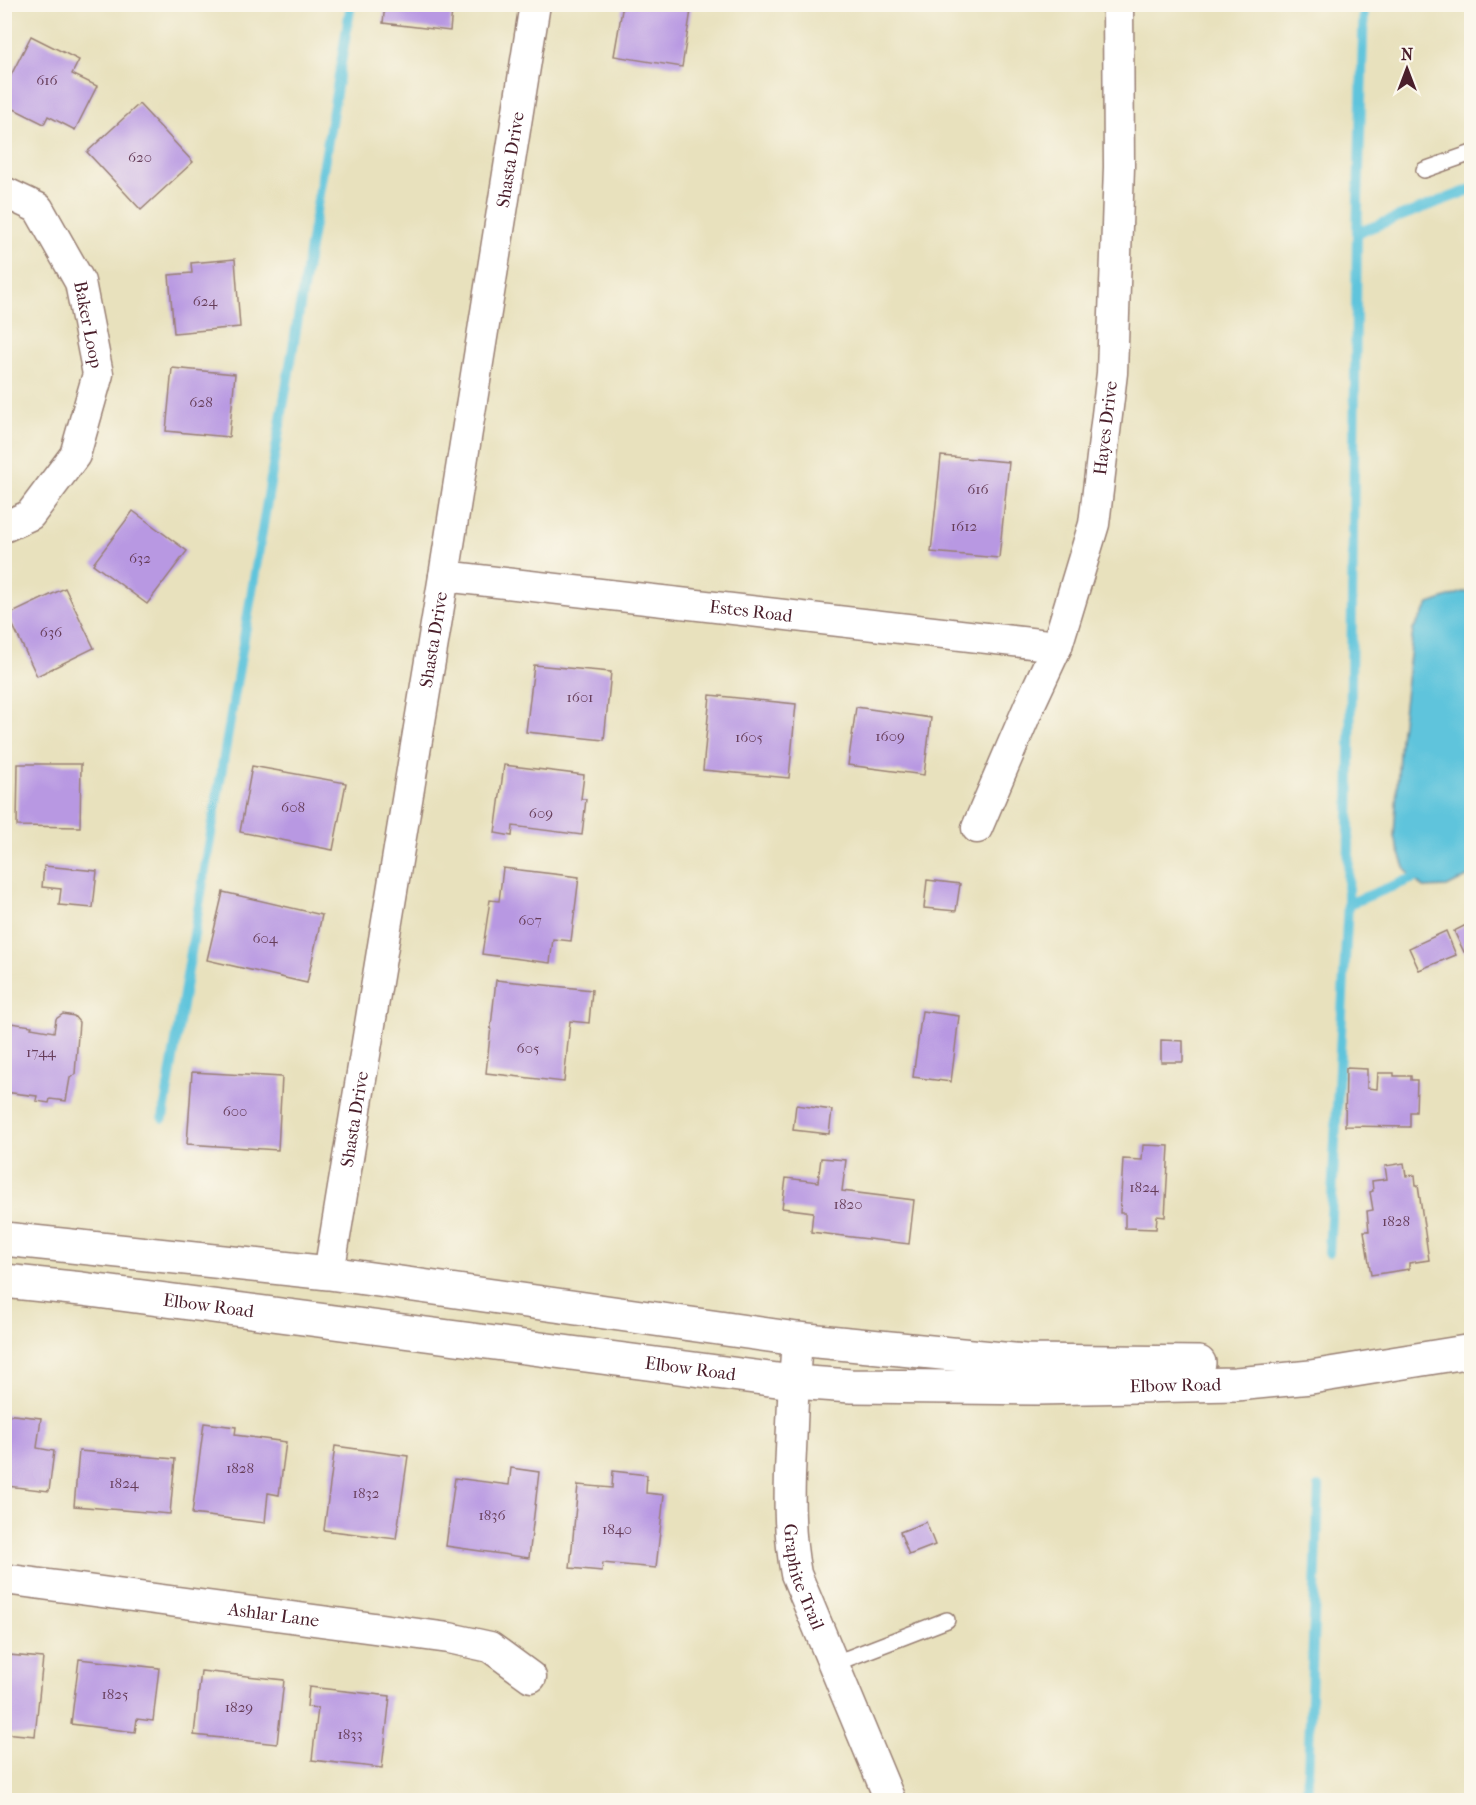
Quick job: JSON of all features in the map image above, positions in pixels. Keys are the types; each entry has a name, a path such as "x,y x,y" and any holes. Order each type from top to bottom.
{"main road":[{"name":"Elbow Road","path":"4,1239 329,1273 797,1339 1024,1361 1176,1364 1308,1358 1377,1365"},
{"name":"Elbow Road","path":"4,1281 82,1289 793,1382 851,1386 1150,1387 1236,1384 1301,1378 1472,1351"}],"street":[{"name":"Shasta Drive","path":"329,1273 444,576 535,4"},
{"name":"Hayes Drive","path":"977,828 1057,646 1094,524 1112,373 1119,167 1118,4"},
{"name":"Baker Loop","path":"4,192 38,208 80,282 98,374 75,455 30,515 4,527"},
{"name":"Estes Road","path":"444,576 1057,646"},
{"name":"Graphite Trail","path":"797,1339 793,1382 789,1512 790,1544 796,1574 890,1800"},
{"name":"Ashlar Lane","path":"4,1579 449,1638 490,1647 531,1677"}],"lane":[{"path":"1424,170 1472,153"},
{"path":"833,1664 946,1620"}],"water":[{"path":"1463,592 1472,593 1471,718 1464,735 1472,772 1471,875 1447,887 1423,888 1406,870 1394,837 1400,739 1413,630 1429,604"}],"building":[{"path":"385,4 458,4 457,11 452,10 450,31 383,23"},
{"path":"623,4 692,4 682,67 614,56"},
{"path":"31,36 79,60 72,74 97,86 75,130 48,116 44,124 4,104 4,89"},
{"path":"139,104 193,162 141,210 87,152"},
{"path":"235,259 240,327 174,333 169,275 192,273 191,263"},
{"path":"172,368 235,374 229,437 166,431"},
{"path":"941,456 1009,462 999,558 931,552"},
{"path":"133,511 187,551 147,604 93,564"},
{"path":"65,588 94,648 37,676 8,615"},
{"path":"534,665 611,672 604,740 526,732"},
{"path":"710,695 796,704 789,778 703,770"},
{"path":"856,707 931,718 924,775 848,765"},
{"path":"18,764 81,764 80,827 17,826"},
{"path":"504,765 584,775 581,799 586,799 582,835 513,826 512,836 495,833"},
{"path":"252,766 346,783 333,850 240,832"},
{"path":"44,866 97,871 93,908 59,905 61,889 42,887"},
{"path":"503,868 579,877 571,941 553,939 550,963 482,954 490,900 499,901"},
{"path":"927,880 960,884 956,911 924,908"},
{"path":"223,892 322,915 307,983 207,960"},
{"path":"1472,922 1472,949 1464,952 1454,931"},
{"path":"1446,931 1456,955 1419,970 1409,948"},
{"path":"496,980 592,990 589,1023 570,1021 564,1082 486,1073"},
{"path":"922,1011 959,1016 951,1082 913,1077"},
{"path":"63,1014 74,1016 79,1022 75,1074 70,1078 66,1101 50,1099 49,1103 36,1101 37,1096 4,1092 4,1022 54,1032 56,1019"},
{"path":"1161,1040 1183,1041 1183,1062 1161,1062"},
{"path":"1346,1068 1367,1069 1367,1088 1377,1089 1378,1073 1411,1076 1411,1080 1417,1080 1416,1112 1410,1112 1410,1127 1345,1126"},
{"path":"192,1072 282,1077 278,1150 187,1144"},
{"path":"796,1105 832,1110 829,1134 793,1130"},
{"path":"1143,1145 1169,1146 1165,1217 1157,1216 1156,1229 1125,1228 1125,1213 1120,1213 1123,1159 1142,1160"},
{"path":"821,1158 846,1160 842,1191 914,1200 909,1244 811,1232 813,1212 782,1208 786,1178 818,1182"},
{"path":"1404,1163 1406,1176 1415,1175 1416,1185 1418,1185 1429,1260 1409,1263 1409,1269 1371,1275 1364,1231 1369,1231 1367,1211 1373,1210 1370,1192 1373,1191 1372,1181 1387,1179 1385,1166"},
{"path":"4,1414 41,1418 37,1448 54,1451 49,1491 7,1486 4,1492"},
{"path":"204,1423 236,1427 235,1435 286,1442 279,1495 268,1493 265,1523 192,1514"},
{"path":"335,1446 408,1456 396,1539 324,1530"},
{"path":"79,1451 175,1459 170,1514 74,1506"},
{"path":"511,1468 539,1472 529,1558 446,1546 455,1478 509,1485"},
{"path":"613,1471 647,1475 646,1493 664,1495 656,1568 603,1563 602,1571 570,1568 578,1485 612,1488"},
{"path":"926,1522 935,1545 909,1555 900,1532"},
{"path":"4,1647 10,1647 9,1655 43,1658 35,1736 4,1733"},
{"path":"79,1659 159,1668 153,1721 137,1719 135,1732 71,1724"},
{"path":"201,1671 284,1680 277,1744 194,1735"},
{"path":"309,1687 390,1696 382,1768 312,1760 318,1708 307,1707"}],"waterway":[{"path":"163,1118 351,4"},
{"path":"1329,1253 1348,904 1357,233 1364,4"},
{"path":"1357,233 1472,189"},
{"path":"1348,904 1426,873"},
{"path":"1307,1800 1319,1487"}]}
